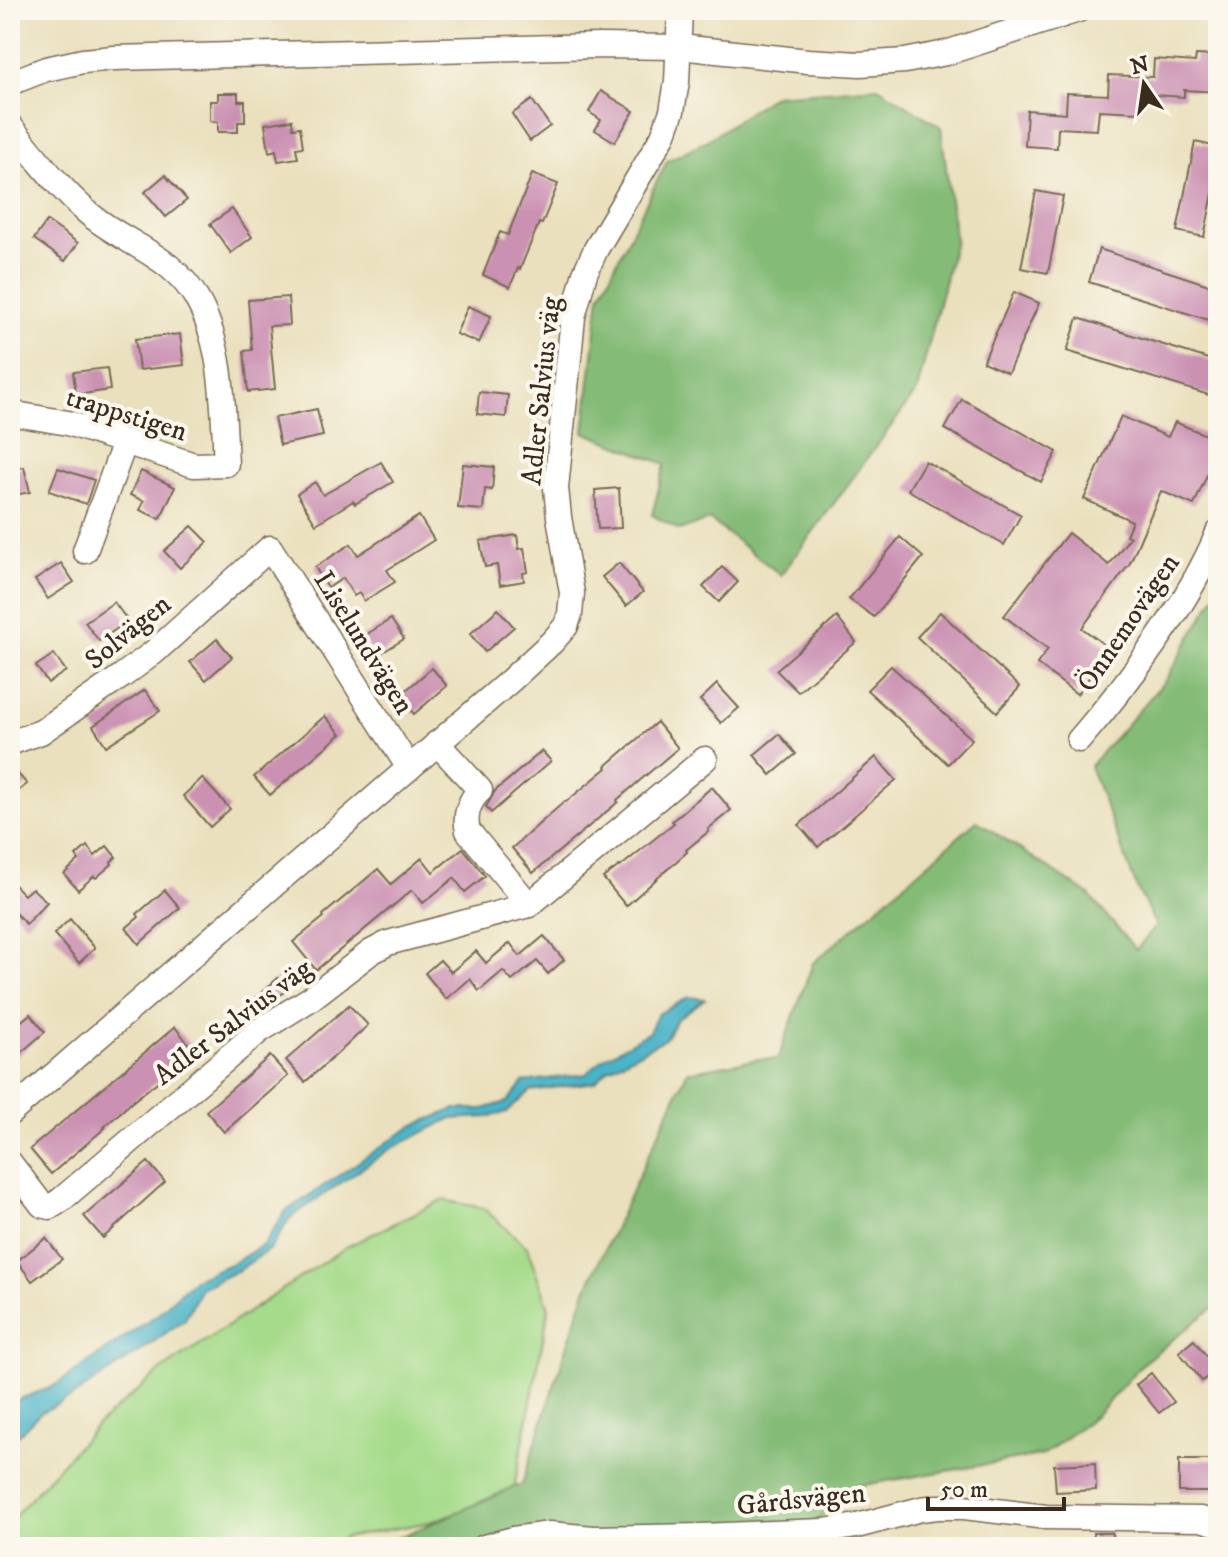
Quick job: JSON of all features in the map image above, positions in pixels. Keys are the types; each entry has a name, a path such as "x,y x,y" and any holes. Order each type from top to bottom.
{"street":[{"name":"Adler Salvius väg","path":"10,1113 409,768 552,642 566,626 572,593 556,488 573,317 585,273 596,249 663,136 672,111 680,47 680,10"},
{"path":"10,83 46,69 114,58 599,46 680,47 860,64 905,61 946,53 1078,10"},
{"name":"trappstigen","path":"10,126 88,213 170,265 187,283 212,334 218,359 226,464 194,465 68,423 10,413"},
{"path":"85,551 125,442"},
{"name":"Önnemovägen","path":"1079,740 1175,612 1218,533"},
{"name":"Solvägen","path":"10,743 41,732 153,653 270,548"},
{"name":"Liselundvägen","path":"270,548 409,768"},
{"path":"437,743 480,790 467,813 465,821 468,831 529,905"},
{"name":"Adler Salvius väg","path":"10,1163 42,1205 50,1207 259,1031 310,999 371,952 388,943 529,905 705,759"},
{"name":"Gårdsvägen","path":"484,1547 550,1534 593,1538 823,1531 937,1507 964,1507 1046,1517 1201,1519 1218,1524"},
{"path":"831,1547 857,1526"}],"green space":[{"path":"878,87 941,127 955,240 917,391 781,575 710,520 679,530 652,515 665,464 584,432 600,296 667,161 708,140 774,95"},
{"path":"1218,591 1218,1304 1143,1363 1097,1414 1043,1455 851,1487 791,1547 377,1547 522,1484 585,1292 687,1072 759,1059 778,1059 813,963 977,821 1088,894 1136,950 1156,926 1137,888 1090,766 1165,681"},
{"path":"442,1200 483,1208 527,1247 549,1308 514,1489 430,1522 344,1538 333,1547 10,1547 10,1522 27,1502 95,1427 163,1369 346,1247"}],"water":[{"path":"689,997 705,999 677,1019 665,1039 608,1069 595,1082 530,1091 507,1112 489,1117 450,1119 390,1149 290,1218 271,1248 239,1270 201,1288 185,1319 70,1398 40,1413 10,1443 10,1403 54,1386 158,1314 194,1279 235,1262 264,1244 285,1212 388,1142 415,1125 455,1109 483,1109 507,1102 524,1082 586,1074 604,1058 649,1032 658,1014"}],"building":[{"path":"1196,55 1218,56 1218,92 1184,90 1184,97 1140,94 1139,112 1099,110 1097,130 1058,128 1057,148 1025,146 1027,110 1066,113 1067,93 1108,95 1109,75 1153,77 1154,59 1195,62"},
{"path":"601,91 634,111 615,142 595,130 601,120 589,112"},
{"path":"218,93 238,93 238,101 245,101 245,122 238,122 238,132 218,132 218,122 210,121 210,101 218,101"},
{"path":"532,100 550,126 530,141 512,114"},
{"path":"292,120 293,128 300,127 303,147 296,148 298,158 278,161 276,150 269,152 265,124"},
{"path":"1195,142 1218,147 1218,169 1204,237 1177,231"},
{"path":"532,174 558,184 510,287 483,275 500,232 508,235"},
{"path":"165,175 187,200 166,217 145,192"},
{"path":"1036,191 1063,196 1048,273 1021,268"},
{"path":"232,209 252,237 231,253 210,224"},
{"path":"47,221 78,243 65,261 34,239"},
{"path":"1099,249 1218,288 1218,323 1089,282"},
{"path":"1014,292 1039,303 1008,373 983,362"},
{"path":"288,297 290,325 269,326 275,389 248,392 244,351 252,350 248,300"},
{"path":"468,306 491,316 479,343 456,334"},
{"path":"1078,318 1218,362 1218,376 1212,396 1067,351"},
{"path":"180,334 184,365 139,370 135,339"},
{"path":"107,368 110,390 76,395 73,372"},
{"path":"479,392 508,395 506,417 477,414"},
{"path":"962,399 1057,452 1041,482 945,429"},
{"path":"317,409 323,436 280,445 274,418"},
{"path":"1121,416 1168,437 1175,422 1218,440 1218,450 1194,505 1161,491 1130,563 1082,628 1110,649 1077,694 1037,664 1048,649 1004,616 1068,533 1109,565 1130,537 1126,535 1132,521 1084,499"},
{"path":"925,461 1021,515 1004,545 908,490"},
{"path":"381,462 393,482 355,504 353,501 316,524 297,494 315,482 323,495"},
{"path":"463,464 494,467 492,490 485,489 483,510 458,508"},
{"path":"24,467 30,492 10,496 10,470"},
{"path":"58,468 94,480 86,504 49,491"},
{"path":"141,471 175,487 160,519 140,510 144,501 130,495"},
{"path":"619,488 621,528 598,529 595,490"},
{"path":"419,516 434,540 387,570 395,582 364,601 359,593 354,596 343,578 328,588 315,567 351,544 358,555"},
{"path":"192,526 208,542 180,568 164,551"},
{"path":"517,535 519,549 524,548 528,572 523,573 524,581 500,585 497,565 485,567 480,541"},
{"path":"900,537 923,557 874,617 849,599"},
{"path":"61,563 74,582 48,599 35,580"},
{"path":"619,563 643,592 626,606 602,577"},
{"path":"722,567 738,582 719,602 703,587"},
{"path":"114,602 128,621 99,641 85,622"},
{"path":"498,609 514,627 485,652 470,634"},
{"path":"940,612 1020,687 997,712 917,637"},
{"path":"837,617 856,642 798,692 776,670"},
{"path":"391,619 404,639 375,657 362,637"},
{"path":"217,639 232,657 206,680 190,662"},
{"path":"54,654 66,671 48,683 36,666"},
{"path":"891,666 972,739 948,764 867,690"},
{"path":"432,668 447,686 414,714 399,696"},
{"path":"717,684 739,708 721,723 700,700"},
{"path":"145,690 160,711 106,746 93,726"},
{"path":"325,716 341,734 270,795 254,777"},
{"path":"657,722 678,748 533,873 512,848"},
{"path":"779,734 796,754 771,775 754,755"},
{"path":"542,751 551,761 491,813 486,807 495,791"},
{"path":"876,757 896,780 818,847 799,825"},
{"path":"10,765 27,784 10,798"},
{"path":"202,778 230,809 210,827 183,796"},
{"path":"712,787 731,810 626,906 603,878 674,823 672,821"},
{"path":"87,846 95,856 107,846 116,857 96,878 94,876 78,890 64,874 79,860 76,856"},
{"path":"463,848 485,876 465,892 454,878 423,903 412,890 316,970 293,942 378,869 391,884 422,858 433,872"},
{"path":"10,881 24,895 32,888 47,902 26,924 10,908"},
{"path":"165,890 180,908 139,944 126,928"},
{"path":"70,919 95,948 79,963 54,934"},
{"path":"544,936 564,960 548,974 537,961 512,981 503,971 479,991 470,979 446,999 425,973 440,960 451,972 476,951 486,963 510,943 520,956"},
{"path":"278,978 288,989 224,1041 216,1032"},
{"path":"349,1005 368,1025 305,1082 286,1060"},
{"path":"30,1014 45,1032 10,1062 10,1031"},
{"path":"175,1027 195,1052 132,1102 51,1174 30,1149"},
{"path":"270,1056 288,1076 224,1132 206,1111"},
{"path":"148,1162 165,1182 103,1238 84,1216"},
{"path":"46,1238 62,1259 32,1281 17,1261"},
{"path":"1194,1340 1217,1369 1202,1381 1179,1352"},
{"path":"1151,1373 1174,1402 1159,1413 1136,1385"},
{"path":"1179,1460 1218,1460 1218,1492 1179,1492"},
{"path":"1095,1463 1096,1490 1056,1492 1054,1465"},
{"path":"1093,1533 1112,1533 1112,1547 1093,1547"}]}
